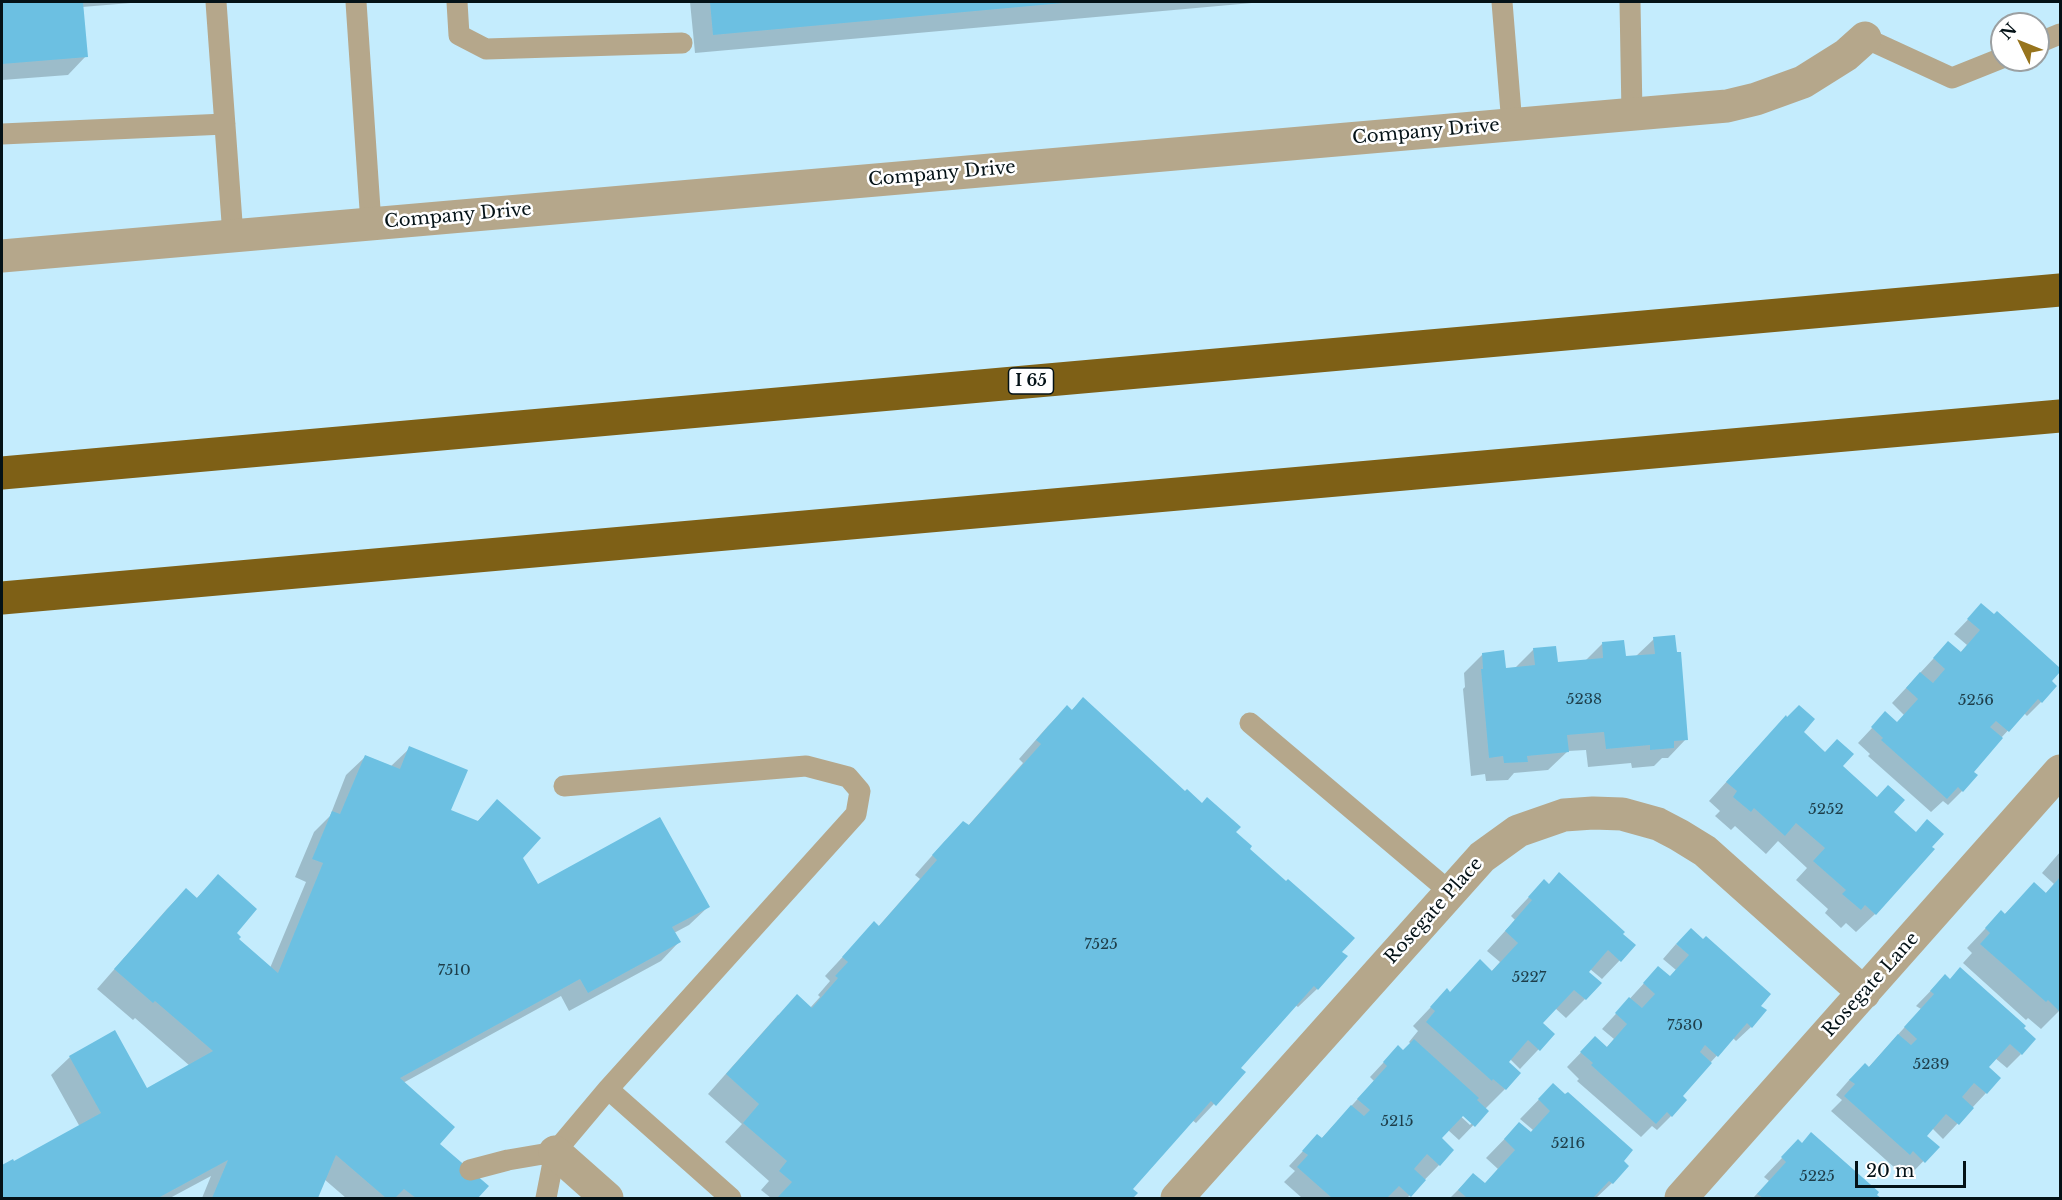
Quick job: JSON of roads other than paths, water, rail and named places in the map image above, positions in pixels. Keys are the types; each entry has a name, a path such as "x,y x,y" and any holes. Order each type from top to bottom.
{"highway":[{"name":"I 65","path":"2,473 2061,290"},
{"path":"2,598 2061,416"}],"street":[{"name":"Company Drive","path":"2,256 1727,106 1756,99 1803,82 1846,55 1865,38"},
{"name":"Rosegate Lane","path":"1681,1198 2061,771"},
{"name":"Rosegate Place","path":"1177,1198 1482,857 1518,831 1564,815 1612,813 1632,816 1658,824 1679,834 1705,851 1864,993"},
{"path":"555,1152 607,1198"}],"lane":[{"path":"216,2 233,236"},
{"path":"356,2 371,224"},
{"path":"457,2 459,35 486,50 681,43"},
{"path":"1502,2 1512,125"},
{"path":"1630,2 1632,114"},
{"path":"1865,38 1952,78 1990,63"},
{"path":"2,134 225,124"},
{"path":"1250,723 1450,892"},
{"path":"546,1198 555,1152 608,1089 856,814 860,791 849,777 806,766 564,786"},
{"path":"608,1089 732,1198"},
{"path":"470,1170 508,1160 555,1152"}]}
